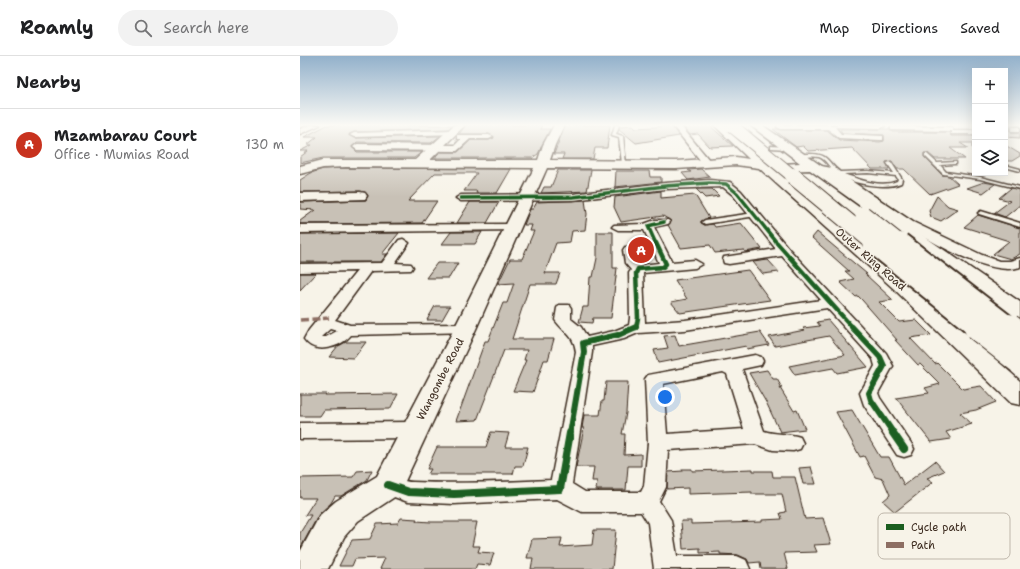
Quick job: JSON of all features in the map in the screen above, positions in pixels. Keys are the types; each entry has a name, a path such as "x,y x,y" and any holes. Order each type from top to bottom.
{"main road":[{"path":"418,164 434,149"},
{"name":"Wangombe Road","path":"388,485 465,329 513,228 526,196 544,164 548,149"},
{"path":"300,170 323,164 676,165 699,155 759,149"},
{"name":"Outer Ring Road","path":"762,149 919,280 1020,361"},
{"path":"766,149 1020,335"},
{"path":"784,149 816,168 1020,312"},
{"name":"Outer Ring Road","path":"748,150 785,185 901,285 1020,396"},
{"path":"699,155 787,168 816,168"},
{"path":"300,197 360,196"},
{"path":"310,568 332,526 347,511 388,485"}],"street":[{"path":"694,149 699,155"},
{"path":"816,168 830,170 909,224 977,258 998,264 1012,265 1020,262"},
{"path":"461,198 526,196 580,197 665,186 718,182 730,186 785,252 880,357 884,366 881,374 869,393 871,400 904,449"},
{"path":"618,227 656,225 666,261 663,267"},
{"path":"300,229 513,228"},
{"path":"386,267 404,244"},
{"path":"629,250 632,263 638,269 695,264"},
{"path":"729,260 785,252"},
{"path":"367,267 322,326 336,323 348,330 465,329"},
{"path":"300,268 406,267"},
{"path":"636,328 638,318 636,273 638,269"},
{"path":"583,343 618,335 636,328 685,325 831,303"},
{"path":"560,489 584,352 583,343 575,330 563,320 564,308"},
{"path":"647,502 656,487 658,443 654,400 654,379 755,361"},
{"path":"725,366 735,371 756,436"},
{"path":"300,431 414,430"},
{"path":"658,443 756,436 773,442 793,443"},
{"path":"388,485 408,492 454,494 560,489 582,502 647,502"},
{"path":"647,502 659,520 667,568 737,569"}],"lane":[{"path":"623,149 624,164"},
{"path":"926,155 945,173 980,178 1020,188"},
{"path":"797,156 821,157 826,159 840,174 858,180 887,186 896,185 900,179 889,163"},
{"path":"936,164 954,163"},
{"path":"1008,167 1020,170"},
{"path":"840,174 864,172 897,175"},
{"path":"981,213 1020,225"},
{"path":"705,222 754,215"}],"building":[{"path":"304,149 354,149 357,152 422,152 414,158 323,158 300,163 300,157 308,151 300,151"},
{"path":"461,149 540,149 538,154 532,158 434,158 440,152 458,152"},
{"path":"556,149 595,149 593,159 562,159 564,154 554,154"},
{"path":"806,149 838,149 808,151"},
{"path":"853,149 951,149 965,159 935,159 928,153 924,153 924,157 942,175 949,176 958,184 930,194 904,169 897,169 892,161 886,162 889,169 872,169"},
{"path":"1008,149 1012,149 1020,154 1020,156 1012,161 1008,161"},
{"path":"323,169 511,169 497,193 476,193 477,191 464,191 477,173 435,173 408,201 437,201 422,223 300,224 300,221 315,210 300,209 300,202 366,200 368,195 365,192 360,191 300,192 300,180 311,173"},
{"path":"701,169 710,177 688,180 682,173 691,172 688,170"},
{"path":"558,170 591,170 587,191 541,193 544,187 551,187"},
{"path":"616,171 649,171 650,177 661,177 661,182 615,187"},
{"path":"984,182 995,184 983,193 967,188"},
{"path":"1011,188 1020,190 1020,205 1005,217 994,213 1010,201 999,198"},
{"path":"696,189 712,189 719,196 705,198"},
{"path":"661,191 661,198 695,195 709,218 701,221 701,223 705,225 713,224 715,227 741,223 762,249 745,252 744,250 715,253 710,245 681,248 668,225 671,221 663,216 621,222 614,207 615,197"},
{"path":"937,196 948,206 958,209 941,221 931,217 929,211"},
{"path":"585,200 587,214 585,230 572,231 570,242 556,243 545,273 560,273 556,284 530,284 512,339 554,339 548,360 544,360 533,392 513,391 526,360 524,360 527,350 504,350 477,420 456,421 485,341 488,341 503,303 507,303 514,283 498,284 510,259 522,259 534,231 530,231 532,225 524,225 530,209 533,209 537,202"},
{"path":"470,202 499,202 487,223 457,223"},
{"path":"978,215 1020,228 1020,254 1011,259 993,254 1009,241 964,227"},
{"path":"451,232 482,232 475,244 442,244"},
{"path":"597,232 613,232 613,268 617,268 611,318 593,318 592,323 579,322 583,307 588,307 590,277 593,277 597,258"},
{"path":"817,232 867,274 865,274 893,300 879,302 899,322 916,320 931,335 910,338 935,364 937,363 963,389 981,386 996,402 976,410 960,413 972,424 946,432 951,439 931,442 896,398 929,393 925,388 940,384 920,364 918,365 862,300 858,296 856,297 840,282 854,279 845,271 849,271 812,238"},
{"path":"399,233 382,254 387,254 381,262 300,262 300,234"},
{"path":"768,260 779,272 763,274 753,262"},
{"path":"437,263 458,263 449,278 426,278"},
{"path":"748,270 770,300 680,313 671,302 687,299 675,280"},
{"path":"300,273 316,273 300,290"},
{"path":"435,306 450,306 442,320 427,320"},
{"path":"828,320 868,367 837,373 833,368 795,375 789,366 845,355 829,336 775,346 769,337 805,330 803,328 820,326 817,322"},
{"path":"760,332 769,345 747,349 746,346 658,363 654,350 668,348 664,336 675,335 679,346"},
{"path":"346,342 366,342 354,358 329,357 338,346"},
{"path":"767,370 773,379 777,379 782,388 780,388 794,411 797,410 805,429 780,432 767,404 749,373"},
{"path":"606,382 628,382 626,413 622,434 625,434 624,455 641,454 641,466 628,466 626,490 596,490 597,481 592,481 594,467 576,467 584,428 582,428 584,415 600,415 602,401 604,401"},
{"path":"300,394 398,394 390,409 324,410 320,416 300,416"},
{"path":"852,410 880,457 889,457 904,485 935,461 944,471 927,478 933,482 895,512 883,501 890,495 883,479 875,477 864,456 860,457 836,412"},
{"path":"491,432 509,433 505,447 528,447 523,466 515,466 513,474 428,474 431,469 427,469 437,447 486,447"},
{"path":"811,467 816,484 803,484 799,468"},
{"path":"682,469 692,469 692,471 753,469 753,471 772,471 773,477 795,477 805,519 823,518 831,544 814,545 817,552 784,553 788,569 761,569 760,562 749,563 747,559 738,555 720,554 720,552 700,553 700,548 683,549 681,521 691,521 691,524 762,522 762,520 782,519 780,513 786,512 782,494 752,494 752,492 688,494 688,488 667,489 668,472 683,471"},
{"path":"372,470 367,480 341,496 335,496 331,503 319,514 300,549 300,533 311,515 305,515 316,498 300,498 300,478 353,477 357,471"},
{"path":"401,518 431,522 477,522 472,546 480,546 478,552 494,553 490,565 477,564 475,569 380,569 385,558 355,559 352,566 339,566 352,540 370,539 377,524 398,523"},
{"path":"594,530 616,530 612,569 531,569 533,558 527,558 532,539 562,538 560,547 592,545"}],"marked path":[{"path":"300,320 329,318"}],"cycle path":[{"path":"461,198 573,197 665,186 709,183 726,184 737,193 785,252 880,357 884,366 881,374 869,393 871,400 904,449"},
{"path":"388,485 408,492 454,494 560,489 584,352 583,343 618,335 636,328 638,318 636,273 638,269 663,267 666,264 648,226 655,223 664,222"}],"place":[{"name":"Mzambarau Court","path":"641,250"}]}
